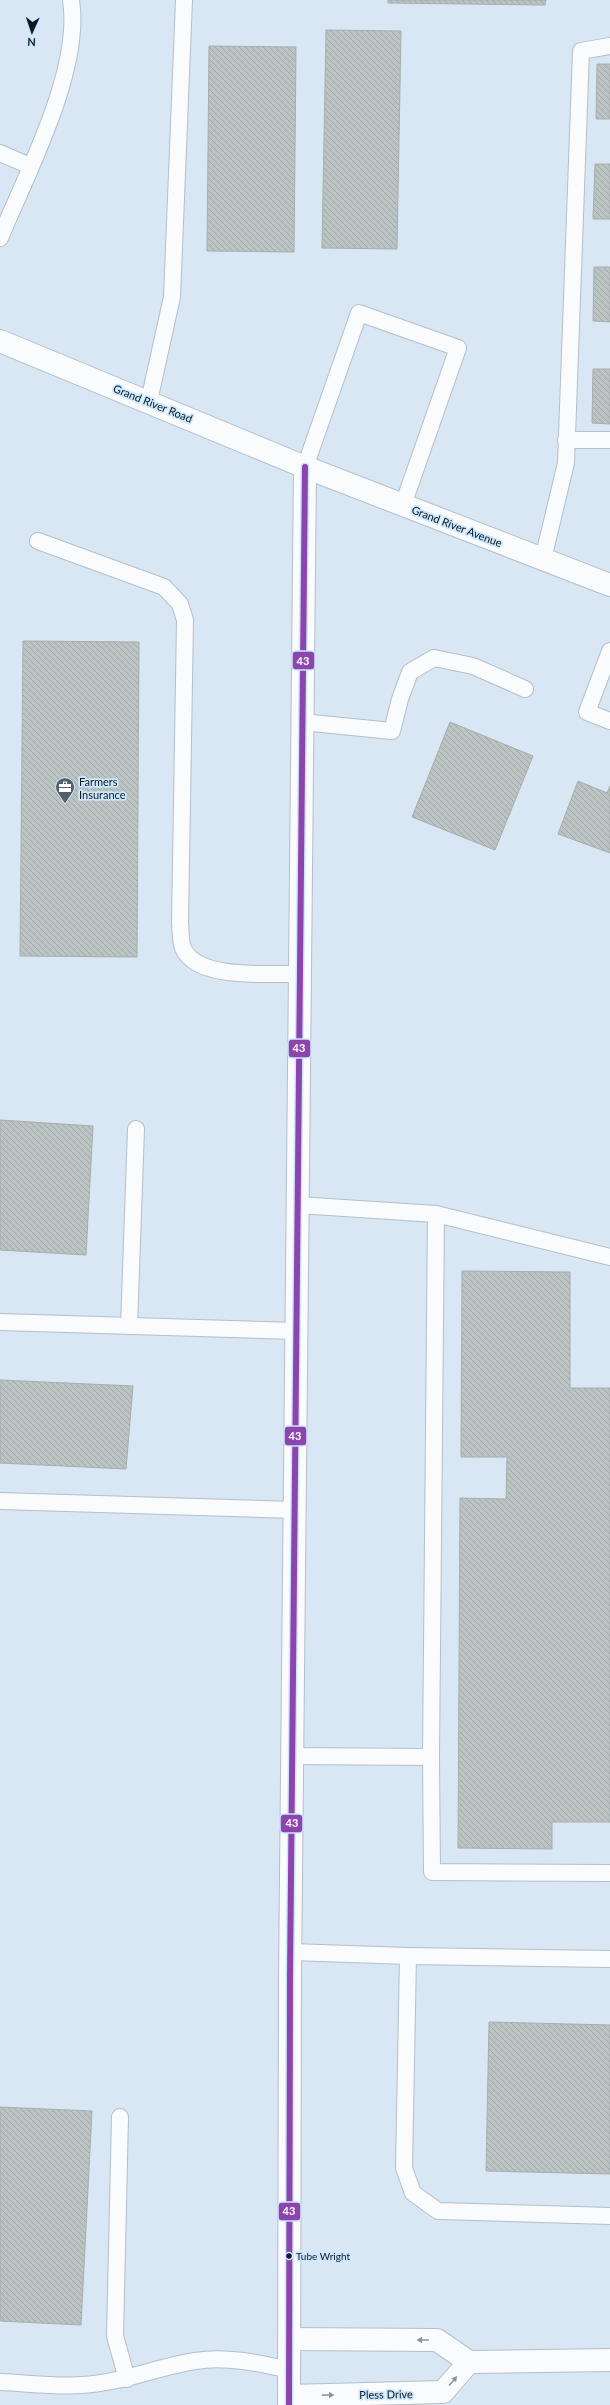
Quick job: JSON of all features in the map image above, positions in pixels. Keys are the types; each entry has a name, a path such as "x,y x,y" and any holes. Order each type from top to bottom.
{"street":[{"name":"Grand River Road","path":"0,341 305,467"},
{"name":"Grand River Avenue","path":"305,467 610,585"},
{"path":"289,2400 292,1756 305,467"},
{"path":"289,2340 437,2340 469,2362 610,2360"},
{"name":"Pless Drive","path":"289,2400 443,2392 469,2362"}],"lane":[{"path":"0,238 58,100 68,61 71,0"},
{"path":"149,402 172,297 184,0"},
{"path":"543,559 566,463 581,51 610,46"},
{"path":"0,153 30,166"},
{"path":"305,467 359,313 458,348 403,505"},
{"path":"566,440 610,440"},
{"path":"38,541 164,587 180,604 185,620 180,923 183,948 198,964 219,972 300,974"},
{"path":"610,651 587,712 610,721"},
{"path":"302,722 392,732 400,699 410,672 434,658 473,666 525,689"},
{"path":"129,1326 136,1129"},
{"path":"298,1205 436,1214 610,1257"},
{"path":"436,1214 431,1757 432,1872 610,1873"},
{"path":"0,1322 296,1332"},
{"path":"0,1501 295,1510"},
{"path":"292,1756 431,1757"},
{"path":"291,1952 408,1956 610,1959"},
{"path":"408,1956 404,2168 413,2193 438,2211 610,2216"},
{"path":"120,2117 115,2336 128,2379"},
{"path":"0,2382 82,2385 128,2379 196,2361 227,2360 257,2362 289,2370"}],"building":[{"path":"388,0 546,0 545,5 388,3"},
{"path":"326,30 401,31 397,249 322,248"},
{"path":"209,46 296,47 294,252 207,251"},
{"path":"597,64 610,64 610,119 596,119"},
{"path":"595,164 610,164 610,219 593,219"},
{"path":"594,267 610,267 610,322 593,321"},
{"path":"593,369 610,369 610,424 592,423"},
{"path":"23,641 139,642 137,957 20,956"},
{"path":"450,722 533,756 495,850 412,817"},
{"path":"578,781 607,793 610,786 610,853 558,834"},
{"path":"0,1120 93,1126 86,1255 0,1250"},
{"path":"462,1271 570,1272 570,1388 610,1388 610,1822 552,1822 552,1849 458,1848 460,1498 506,1499 507,1457 461,1457"},
{"path":"0,1380 133,1386 126,1469 0,1463"},
{"path":"489,2022 610,2025 610,2174 486,2171"},
{"path":"0,2107 92,2111 81,2325 0,2321"}],"transit line":[{"name":"43","path":"289,2405 290,1976 305,467"}],"place":[{"name":"Farmers Insurance","path":"65,804"},
{"name":"Tube Wright","path":"289,2256"}]}
